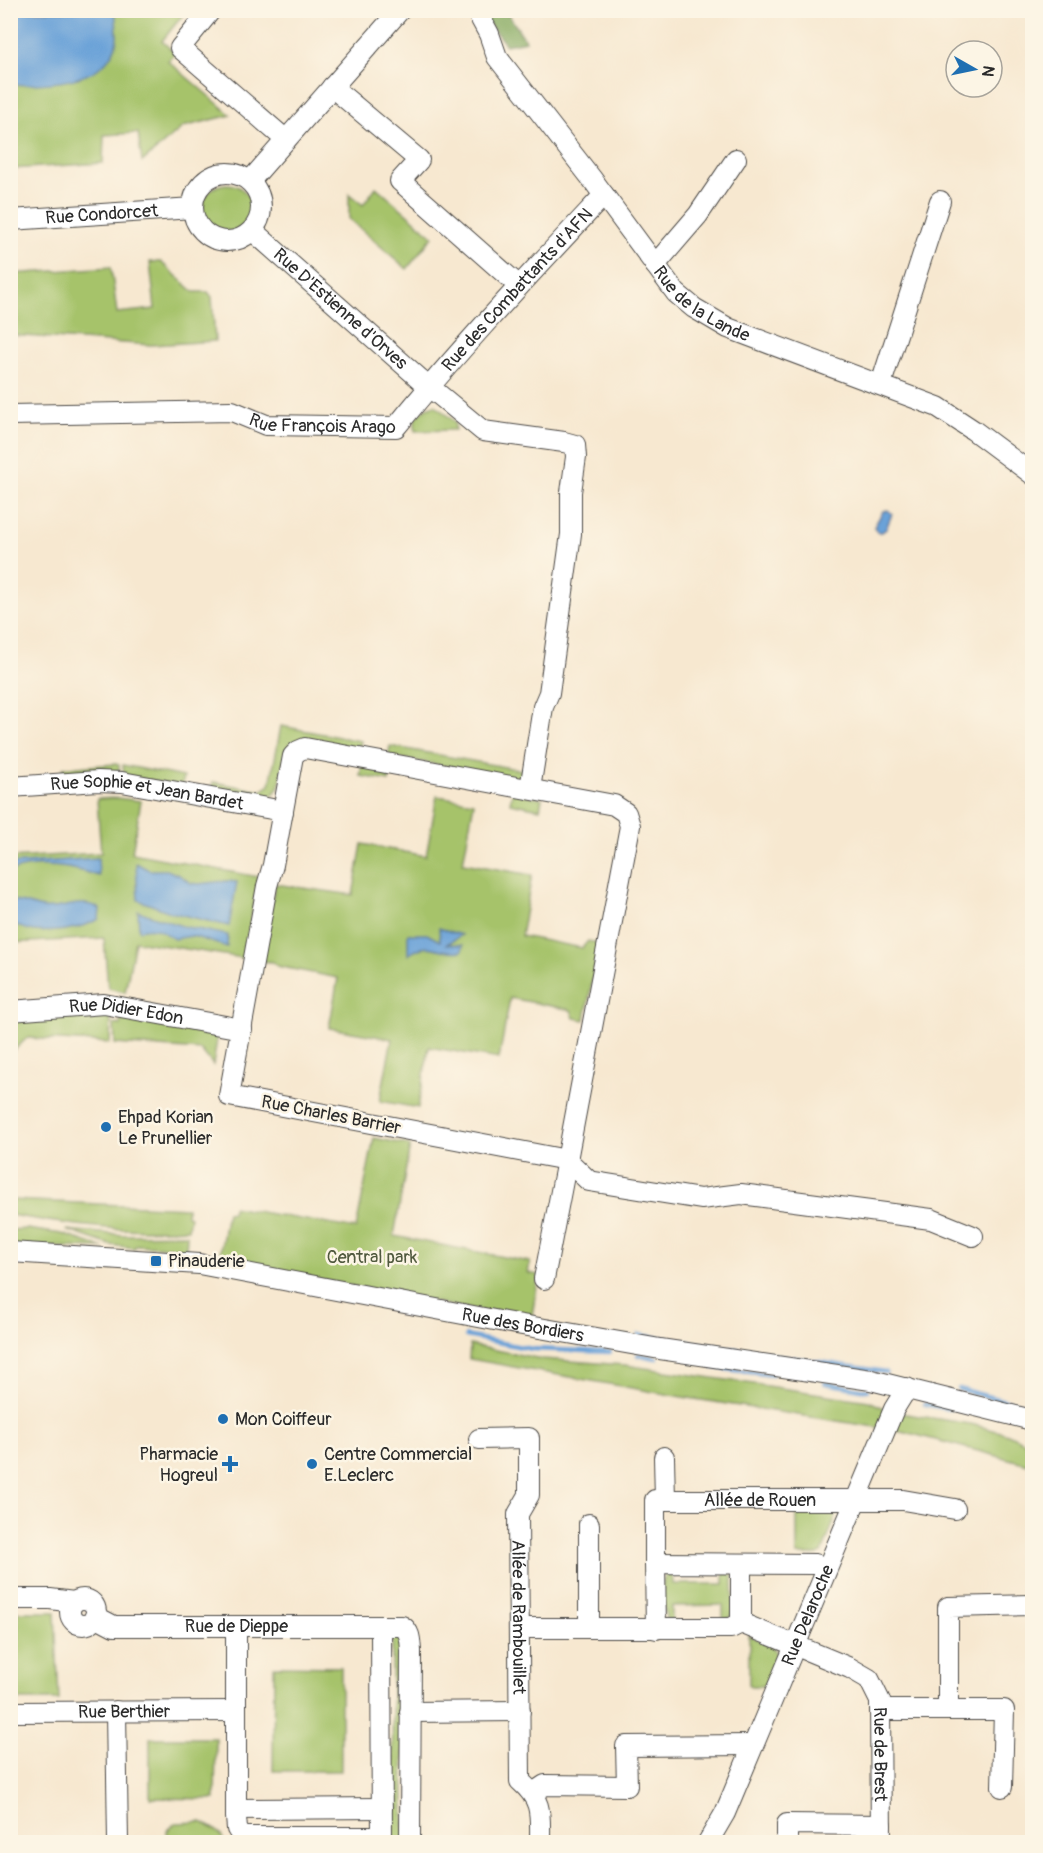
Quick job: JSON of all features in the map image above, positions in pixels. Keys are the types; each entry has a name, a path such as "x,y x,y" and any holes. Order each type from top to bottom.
{"street":[{"path":"211,10 180,48 286,140"},
{"path":"250,181 400,10"},
{"name":"Rue de la Lande","path":"476,10 489,34 496,57 604,195 676,293 694,308 729,328 924,400 953,415 1032,474"},
{"path":"332,87 419,160 400,181 519,286"},
{"path":"655,265 698,215 736,159"},
{"path":"229,172 241,175 250,181 259,192 262,205 260,219 253,231 242,239 229,242 215,240 204,233 195,222 193,208 194,197 199,187 207,179 229,172"},
{"name":"Rue des Combattants d'AFN","path":"430,386 604,195"},
{"path":"881,384 939,201"},
{"name":"Rue Condorcet","path":"10,220 193,208"},
{"name":"Rue D'Estienne d'Orves","path":"253,231 430,386"},
{"path":"430,386 483,430 564,442 574,445 576,451 571,492 571,534 549,693 543,706 530,789"},
{"name":"Rue François Arago","path":"10,415 232,411 266,425 396,426 430,386"},
{"name":"Rue Charles Barrier","path":"305,748 530,789 614,805 626,813 630,826 567,1160 229,1096 293,756 305,748"},
{"name":"Rue Sophie et Jean Bardet","path":"10,787 98,781 122,782 283,811"},
{"name":"Rue Didier Edon","path":"10,1011 104,1004 242,1029"},
{"path":"567,1160 589,1181 700,1199 741,1194 931,1219 973,1236"},
{"path":"544,1279 567,1160"},
{"name":"Rue des Bordiers","path":"10,1252 200,1264 660,1349 871,1380 1032,1420"},
{"name":"Rue Delaroche","path":"708,1842 725,1813 894,1409 907,1388"},
{"name":"Allée de Rambouillet","path":"479,1439 529,1438 529,1495 518,1514 520,1781 533,1793 540,1813 540,1842"},
{"path":"656,1629 655,1500 665,1500 664,1457"},
{"name":"Allée de Rouen","path":"665,1500 903,1500 955,1509"},
{"path":"589,1524 589,1628"},
{"path":"655,1563 815,1564 826,1568"},
{"path":"519,1628 732,1628 741,1623 741,1564"},
{"name":"Rue de Dieppe","path":"10,1599 90,1601 95,1607 95,1616 114,1626 402,1626 407,1629 410,1638 410,1842"},
{"path":"948,1710 948,1607 1032,1605"},
{"name":"Rue de Brest","path":"741,1623 850,1668 869,1679 880,1701 881,1834"},
{"path":"236,1626 236,1809 237,1829 242,1837 382,1840 381,1626"},
{"path":"880,1710 1004,1710 1002,1787"},
{"path":"116,1711 118,1842"},
{"name":"Rue Berthier","path":"10,1712 236,1711"},
{"path":"410,1712 520,1711"},
{"path":"533,1793 545,1785 627,1786 626,1746 752,1745"},
{"path":"236,1809 382,1808"},
{"path":"787,1842 787,1824 881,1834"}],"green space":[{"path":"11,11 186,11 162,41 175,53 168,61 231,115 183,127 142,162 138,133 104,135 103,163 11,169"},
{"path":"478,11 506,11 526,41 506,45"},
{"path":"227,184 244,191 251,208 244,225 227,232 210,225 203,208 210,191"},
{"path":"376,187 433,236 407,269 349,219 349,194 363,205"},
{"path":"150,262 161,262 194,292 208,292 212,297 215,341 151,345 11,335 11,274 111,267 117,313 155,309"},
{"path":"435,405 455,422 455,430 415,431 415,419 426,408"},
{"path":"281,726 361,741 359,751 298,741 290,747 286,754 278,787 265,800 212,792 213,782 261,791 270,785"},
{"path":"390,746 527,771 520,779 388,756"},
{"path":"119,765 119,776 64,778 63,768"},
{"path":"123,765 184,777 182,786 124,776"},
{"path":"362,765 391,770 389,781 360,776"},
{"path":"512,793 542,798 540,809 510,803"},
{"path":"437,796 474,802 463,863 532,875 521,936 582,948 588,941 599,943 585,1020 574,1018 571,1010 510,998 499,1059 429,1047 418,1108 380,1101 392,1039 329,1028 338,978 261,961 275,884 353,895 362,844 426,856"},
{"path":"117,798 141,801 132,853 259,877 243,958 135,941 125,992 108,988 104,938 11,943 10,858 101,853 97,799"},
{"path":"111,1013 110,1043 27,1038 11,1053 11,1017"},
{"path":"122,1015 218,1033 213,1065 201,1050 115,1044 114,1024 120,1025"},
{"name":"Central park","path":"374,1138 410,1145 394,1236 530,1262 528,1273 539,1275 531,1321 219,1260 227,1212 232,1213 233,1207 356,1229"},
{"path":"11,1200 187,1208 187,1215 190,1216 188,1229 143,1230 99,1227 11,1215"},
{"path":"27,1229 62,1234 104,1248 11,1246 10,1230"},
{"path":"66,1230 124,1235 187,1234 186,1252 170,1251 170,1247 136,1245 135,1248 110,1245"},
{"path":"470,1345 542,1359 625,1365 869,1401 893,1412 971,1424 1008,1434 1032,1446 1032,1465 901,1431 682,1397 469,1359"},
{"path":"797,1509 832,1509 836,1516 822,1553 797,1555"},
{"path":"724,1569 733,1576 734,1609 731,1617 723,1620 723,1605 672,1606 672,1621 666,1619 662,1592 667,1574 672,1570 673,1584 724,1584"},
{"path":"18,1612 55,1612 59,1700 11,1700 11,1640 17,1639"},
{"path":"395,1631 403,1636 404,1842 393,1842 392,1636"},
{"path":"749,1635 773,1647 777,1653 765,1686 749,1686"},
{"path":"274,1666 341,1667 341,1771 273,1771"},
{"path":"150,1738 216,1738 215,1799 150,1798"},
{"path":"201,1822 218,1832 224,1842 168,1842 167,1831 175,1823"}],"water":[{"path":"10,11 115,11 117,32 115,47 105,63 82,77 53,83 11,85"},
{"path":"888,510 892,514 886,529 877,532 874,527 883,511"},
{"path":"98,858 99,876 55,866 32,866 11,871 11,864"},
{"path":"136,863 149,870 167,870 191,883 237,882 229,926 170,912 138,900"},
{"path":"11,901 44,908 86,904 100,909 99,919 67,930 30,930 19,927 11,921"},
{"path":"138,911 182,926 228,935 227,947 192,936 174,939 154,929 139,930"},
{"path":"439,928 462,935 447,944 463,945 462,951 453,952 429,947 416,950 408,955 408,934 427,934 440,941"}],"waterway":[{"path":"639,1335 886,1372"},
{"path":"466,1336 532,1349 610,1352"},
{"path":"638,1355 656,1358"},
{"path":"712,1367 772,1375"},
{"path":"825,1383 867,1390"},
{"path":"959,1389 1032,1408"},
{"path":"925,1404 949,1409"}],"place":[{"name":"Ehpad Korian Le Prunellier","path":"106,1127"},
{"name":"Pinauderie","path":"156,1261"},
{"name":"Mon Coiffeur","path":"223,1419"},
{"name":"Pharmacie Hogreul","path":"230,1464"},
{"name":"Centre Commercial E.Leclerc","path":"312,1464"}]}
